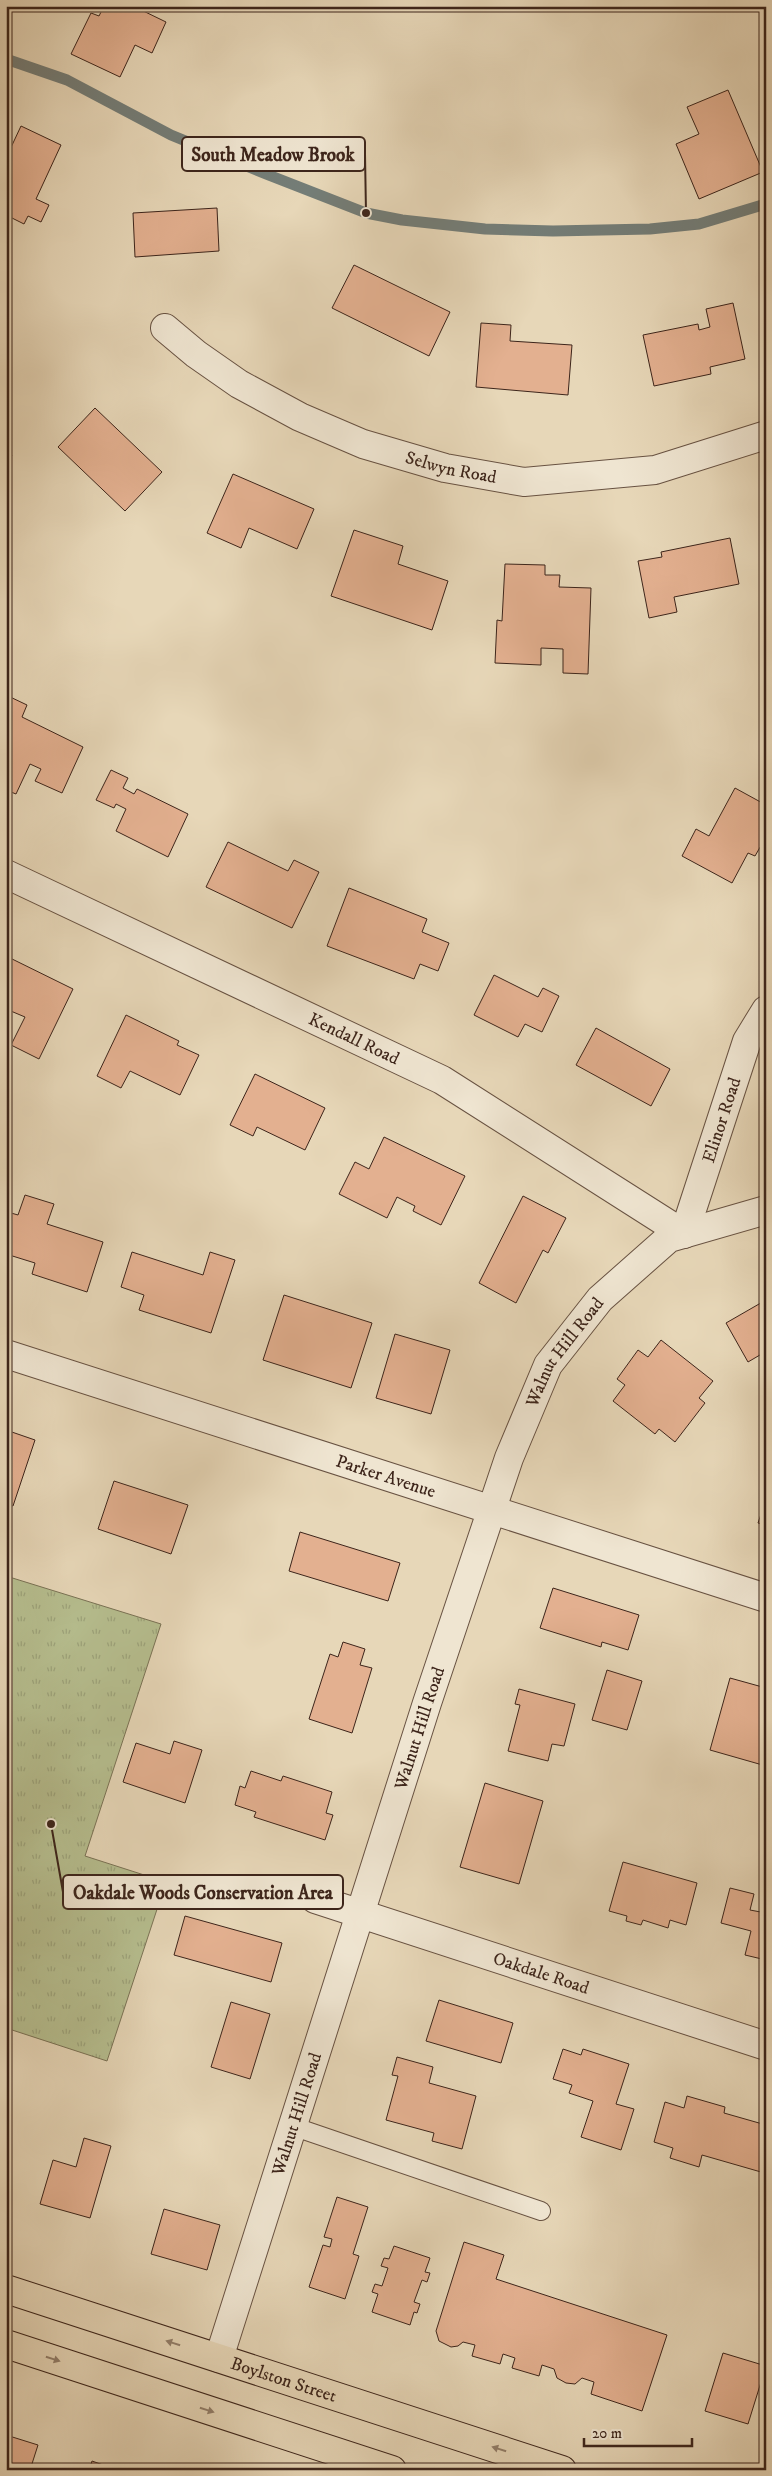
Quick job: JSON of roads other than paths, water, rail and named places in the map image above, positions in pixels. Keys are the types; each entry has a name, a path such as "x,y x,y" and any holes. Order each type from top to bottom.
{"highway":[{"name":"Boylston Street","path":"6,2289 562,2470"},
{"path":"6,2344 392,2470"}],"street":[{"name":"Selwyn Road","path":"165,328 196,354 239,384 300,417 363,444 453,469 524,482 655,470 766,435"},
{"name":"Kendall Road","path":"6,874 442,1080 684,1234"},
{"name":"Elinor Road","path":"684,1234 748,1041 766,1010"},
{"name":"Walnut Hill Road","path":"219,2358 359,1914 491,1510 509,1458 548,1365 600,1299 669,1238 766,1210"},
{"name":"Parker Avenue","path":"6,1354 766,1598"},
{"name":"Oakdale Road","path":"315,1899 766,2046"}],"lane":[{"path":"292,2126 541,2210"}],"waterway":[{"path":"6,59 67,80 171,135 266,174 366,213 402,220 485,229 553,231 650,229 699,224 766,204"}],"place":[{"name":"South Meadow Brook","path":"366,213"},
{"name":"Oakdale Woods Conservation Area","path":"51,1824"}]}
